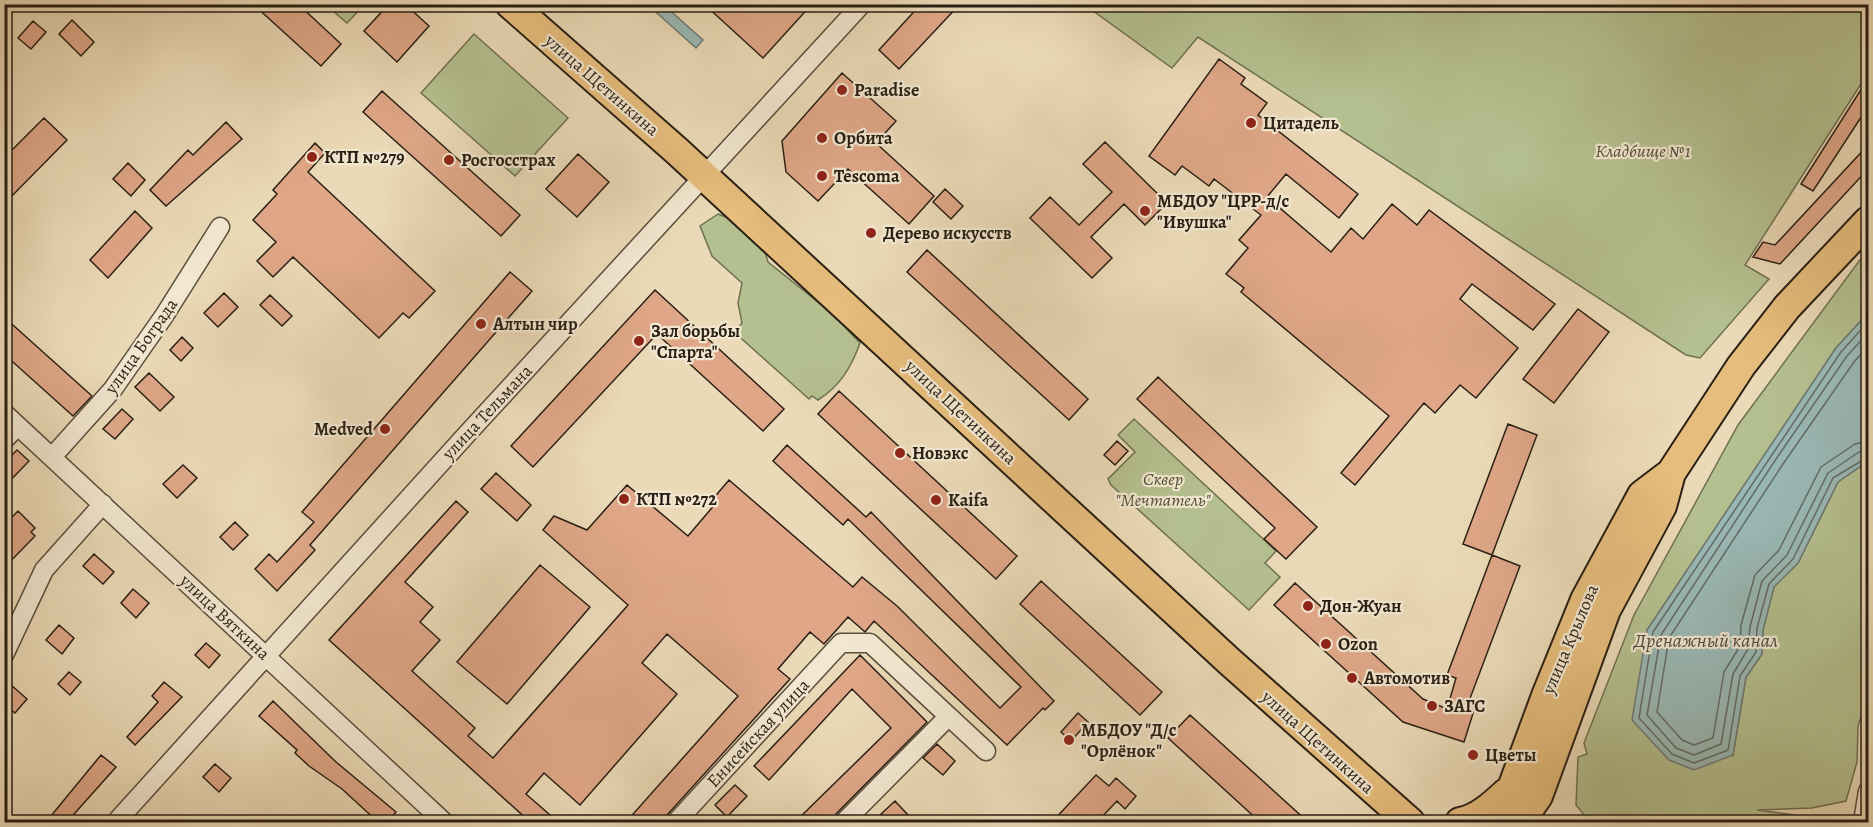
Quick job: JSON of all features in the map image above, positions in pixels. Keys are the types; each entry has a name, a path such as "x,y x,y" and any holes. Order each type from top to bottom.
{"main road":[{"name":"улица Щетинкина","path":"510,4 705,176 1228,661 1410,822"},
{"name":"улица Крылова","path":"1520,822 1546,696 1585,600 1642,495 1671,473 1741,366 1780,315 1869,222"},
{"name":"улица Крылова","path":"1495,822 1525,792"},
{"path":"1460,822 1469,821 1525,792 1548,822"}],"street":[{"name":"улица Тельмана","path":"116,822 467,434 862,4"},
{"name":"улица Бограда","path":"52,458 112,389 164,316 220,227"},
{"name":"улица Вяткина","path":"4,413 444,822"},
{"path":"4,440 18,426"},
{"path":"4,655 44,570 103,504"},
{"name":"Енисейская улица","path":"676,822 841,643 870,644 948,717"},
{"path":"844,822 948,717 986,751"},
{"path":"1863,822 1869,791"}],"green space":[{"path":"326,5 364,5 347,23"},
{"name":"Кладбище №1","path":"1085,5 1868,5 1868,73 1745,265 1769,279 1700,358 1686,355 1198,37 1172,68"},
{"path":"474,34 568,118 515,176 421,93"},
{"path":"718,214 753,228 762,242 768,262 833,314 860,343 844,376 833,389 818,400 812,396 809,399 734,332 742,323 738,303 742,283 712,256 700,226"},
{"path":"1868,249 1868,313 1836,348 1647,630 1733,755 1746,677 1762,654 1763,630 1774,586 1798,563 1838,482 1868,461 1868,619 1866,627 1868,628 1868,696 1858,726 1857,762 1846,801 1812,808 1757,810 1851,822 1590,822 1576,805 1578,757 1587,754 1584,743 1634,615 1738,425"},
{"name":"Сквер \"Мечтатель\"","path":"1134,419 1276,551 1265,563 1280,577 1249,610 1111,485 1108,479 1135,452 1118,435"}],"water":[{"path":"648,5 664,5 703,40 696,48"},
{"name":"Дренажный канал","path":"1868,313 1868,461 1838,482 1798,563 1774,587 1763,630 1762,654 1746,677 1733,755 1694,770 1669,760 1632,720 1647,630 1836,348"}],"building":[{"path":"253,4 298,4 341,44 321,66"},
{"path":"389,4 405,4 429,26 397,62 364,31"},
{"path":"704,4 812,4 763,58"},
{"path":"921,4 960,4 899,69 879,50"},
{"path":"72,20 94,42 81,56 59,34"},
{"path":"33,21 46,32 31,49 18,38"},
{"path":"1219,59 1245,78 1241,84 1267,103 1258,115 1358,194 1339,218 1286,174 1267,197 1331,252 1351,228 1363,239 1392,204 1417,225 1429,210 1555,304 1533,330 1472,284 1460,299 1518,348 1476,398 1460,385 1435,413 1424,403 1355,485 1341,473 1389,416 1241,292 1244,288 1226,274 1248,248 1239,240 1261,215 1214,179 1209,186 1182,166 1175,175 1149,156"},
{"path":"842,73 896,121 876,143 934,196 909,224 848,169 818,201 786,172 782,141"},
{"path":"1869,77 1869,105 1813,191 1801,184"},
{"path":"382,91 520,215 501,236 363,112"},
{"path":"44,118 67,140 4,204 4,158"},
{"path":"226,122 242,139 166,206 150,190 188,150 193,155"},
{"name":"МБДОУ \"ЦРР-д/с \"Ивушка\"","path":"1105,142 1167,203 1145,225 1124,204 1091,237 1112,258 1092,278 1030,218 1050,197 1079,225 1112,192 1083,164"},
{"path":"315,143 325,153 308,172 435,291 409,318 403,313 379,338 293,257 273,277 257,261 276,242 253,220 277,194 273,190"},
{"path":"1869,144 1869,168 1780,264 1753,257 1763,242 1775,245"},
{"path":"578,154 609,182 577,217 546,189"},
{"path":"128,163 145,180 131,196 113,179"},
{"path":"945,189 963,206 951,219 933,202"},
{"path":"135,211 152,228 108,278 90,260"},
{"path":"927,250 1088,399 1069,420 907,272"},
{"path":"510,272 532,291 310,545 315,550 277,591 255,569 269,554 277,562 314,522 302,512"},
{"path":"655,290 784,409 763,431 657,334 533,467 511,446"},
{"path":"224,293 238,307 218,327 204,313"},
{"path":"270,295 292,316 282,326 260,305"},
{"path":"1578,309 1609,332 1554,403 1523,379"},
{"path":"4,317 92,396 73,416 4,354"},
{"path":"182,337 193,348 181,361 170,350"},
{"path":"149,373 174,397 160,411 135,387"},
{"path":"1158,377 1317,527 1286,559 1264,539 1275,528 1137,399"},
{"path":"839,391 1017,556 996,579 818,414"},
{"path":"122,409 133,419 115,439 103,429"},
{"path":"1508,424 1537,435 1492,555 1463,544"},
{"path":"1117,441 1128,451 1115,465 1104,455"},
{"path":"787,445 866,517 871,512 1054,701 1045,710 1043,708 1007,745 874,621 865,632 848,617 824,644 810,632 778,669 790,679 668,814 664,822 626,822 738,696 667,634 642,663 677,694 580,805 544,773 526,794 558,822 530,822 329,640 456,501 468,512 405,582 433,607 420,622 440,640 412,671 475,728 468,736 493,758 628,605 543,530 554,516 587,530 627,485 688,536 716,503 712,500 729,480 853,587 862,577 897,606 1000,708 1021,687 848,519 843,525 773,461"},
{"path":"17,450 29,461 4,487 4,463"},
{"path":"183,465 197,478 177,498 163,484"},
{"path":"496,473 531,505 517,521 481,489"},
{"path":"18,511 35,528 31,532 35,536 4,568 4,525"},
{"path":"235,522 248,535 233,550 220,537"},
{"path":"94,554 114,572 103,584 83,566"},
{"path":"1492,555 1520,566 1469,701 1476,704 1464,742 1403,722 1274,605 1295,583 1423,699 1447,709 1456,678 1447,675"},
{"path":"540,565 590,607 507,704 457,662"},
{"path":"1041,581 1162,692 1140,715 1020,604"},
{"path":"133,589 149,603 136,618 121,603"},
{"path":"59,625 74,638 62,654 46,640"},
{"path":"206,643 220,655 209,668 195,655"},
{"path":"860,655 927,722 836,814 833,822 795,822 891,728 852,689 769,780 754,766"},
{"path":"69,672 81,682 70,695 58,684"},
{"path":"164,682 182,697 135,745 127,737 158,702 152,696"},
{"path":"10,684 27,699 15,713 4,704 4,691"},
{"path":"273,701 336,762 396,812 387,822 378,822 342,789 309,766 295,753 297,750 259,716"},
{"path":"1078,713 1088,722 1071,741 1061,732"},
{"path":"1190,715 1308,822 1260,822 1168,738"},
{"path":"937,744 955,761 943,775 923,758"},
{"path":"101,755 116,767 67,822 46,822"},
{"path":"215,764 231,778 219,792 203,777"},
{"path":"1096,775 1109,786 1116,778 1136,796 1125,809 1117,801 1097,822 1052,822"},
{"path":"735,785 747,796 727,817 715,805"},
{"path":"895,801 908,815 900,822 888,822 881,814"}],"place":[{"name":"Paradise","path":"842,90"},
{"name":"Цитадель","path":"1251,123"},
{"name":"Орбита","path":"822,138"},
{"name":"КТП №279","path":"312,157"},
{"name":"Росгосстрах","path":"449,160"},
{"name":"Tescoma","path":"822,176"},
{"name":"МБДОУ \"ЦРР-д/с \"Ивушка\"","path":"1145,211"},
{"name":"Дерево искусств","path":"871,233"},
{"name":"Алтын чир","path":"481,324"},
{"name":"Зал борьбы \"Спарта\"","path":"639,341"},
{"name":"Medved","path":"385,429"},
{"name":"Новэкс","path":"900,453"},
{"name":"КТП №272","path":"624,499"},
{"name":"Kaifa","path":"936,500"},
{"name":"Дон-Жуан","path":"1308,606"},
{"name":"Ozon","path":"1326,644"},
{"name":"Автомотив","path":"1352,678"},
{"name":"ЗАГС","path":"1432,706"},
{"name":"МБДОУ \"Д/с \"Орлёнок\"","path":"1069,740"},
{"name":"Цветы","path":"1473,755"}]}
